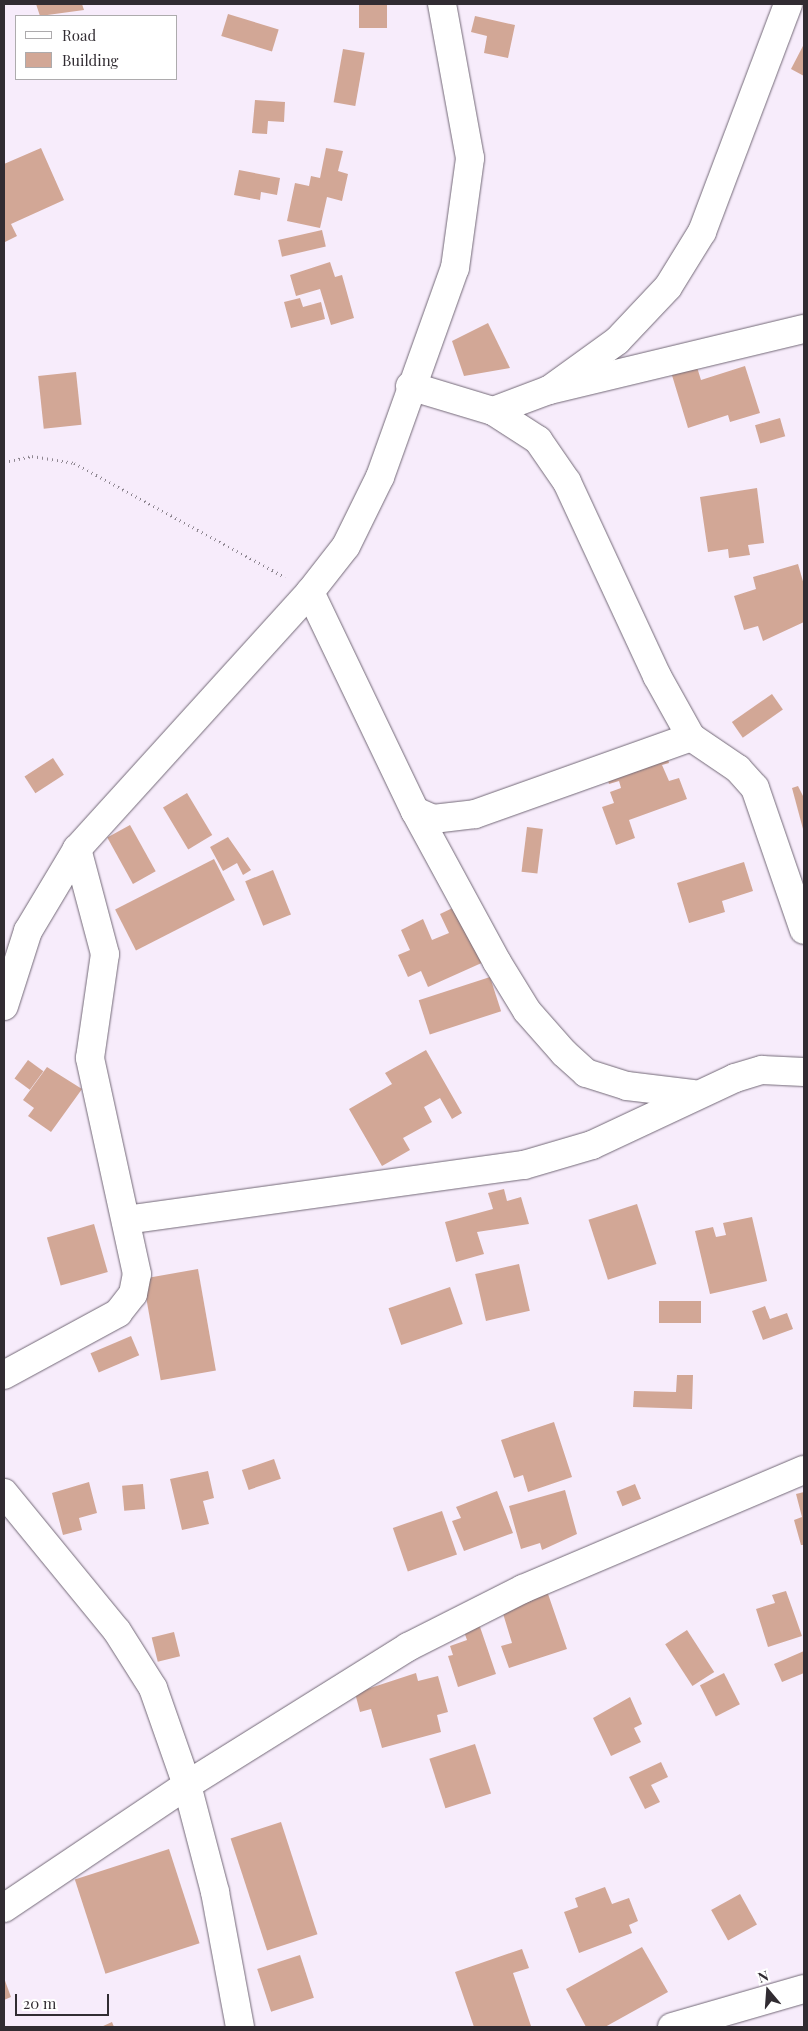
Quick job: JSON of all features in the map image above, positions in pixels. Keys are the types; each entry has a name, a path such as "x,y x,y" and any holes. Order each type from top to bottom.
{"street":[{"path":"4,1006 28,931 77,849 310,592 346,546 380,477 410,386 455,268 470,158 442,4"},
{"path":"549,390 616,341 668,288 702,232 788,4"},
{"path":"493,411 549,390 804,329"},
{"path":"410,386 493,411 538,440 568,482 690,737 738,769 755,788 804,930"},
{"path":"310,592 415,811 497,962 527,1011 564,1053 586,1073 627,1086 693,1094"},
{"path":"415,811 433,818 475,814 690,737"},
{"path":"4,1374 118,1313 133,1294 137,1274 90,1058 105,954 77,849"},
{"path":"126,1220 524,1165 592,1145 693,1094 762,1070 804,1072"},
{"path":"4,1908 187,1785 408,1646 523,1589 804,1470"},
{"path":"4,1493 117,1631 153,1688 187,1785 214,1892 240,2027"},
{"path":"672,2027 804,1989"}],"path":[{"path":"4,462 32,456 74,463 310,592"}],"building":[{"path":"36,4 82,4 84,10 47,15 40,15"},
{"path":"359,4 387,4 387,28 359,28"},
{"path":"228,14 279,29 272,51 221,36"},
{"path":"475,16 515,25 508,58 484,53 487,36 471,32"},
{"path":"804,44 804,76 791,69"},
{"path":"343,49 365,53 355,106 334,102"},
{"path":"255,100 285,102 284,122 268,121 267,134 252,133"},
{"path":"41,148 64,200 11,224 17,236 5,242 4,164"},
{"path":"326,148 343,151 338,171 348,174 342,201 327,197 320,228 287,221 295,183 309,186 311,176 320,178"},
{"path":"239,170 280,178 277,195 261,192 260,200 234,195"},
{"path":"322,230 326,247 282,257 278,240"},
{"path":"330,262 335,277 342,275 354,318 331,325 320,289 296,296 290,275"},
{"path":"300,298 303,307 321,302 325,319 291,328 284,302"},
{"path":"488,323 510,368 464,376 452,341"},
{"path":"696,364 701,380 745,366 760,413 730,422 728,415 688,428 671,372"},
{"path":"76,372 82,425 44,429 38,376"},
{"path":"780,418 785,436 760,443 755,425"},
{"path":"757,488 764,543 748,545 750,555 729,558 728,549 708,552 700,497"},
{"path":"798,564 804,585 804,622 763,641 758,626 744,630 734,596 756,589 753,577"},
{"path":"772,694 783,710 743,738 732,722"},
{"path":"666,752 669,763 662,765 669,781 679,778 687,799 629,820 635,838 616,845 602,807 614,803 610,792 621,788 619,781 609,784 606,774"},
{"path":"53,758 64,775 35,793 24,777"},
{"path":"798,786 804,798 803,829 792,788"},
{"path":"187,793 212,835 188,849 163,807"},
{"path":"130,825 156,871 133,884 107,838"},
{"path":"527,827 543,829 537,874 522,872"},
{"path":"228,837 251,870 243,875 237,863 223,871 210,847"},
{"path":"214,859 235,900 136,950 115,909"},
{"path":"744,862 753,891 722,901 725,912 689,923 677,883"},
{"path":"273,870 291,915 263,926 245,881"},
{"path":"461,904 486,961 428,987 421,971 408,977 398,955 410,950 401,930 423,919 432,940 449,933 440,914"},
{"path":"490,977 501,1011 430,1034 419,1000"},
{"path":"426,1050 462,1113 452,1119 440,1098 424,1107 432,1122 403,1138 410,1150 382,1166 349,1109 392,1084 385,1073"},
{"path":"28,1060 43,1071 30,1090 14,1079"},
{"path":"47,1067 82,1089 51,1132 28,1116 34,1108 23,1100"},
{"path":"504,1189 507,1201 521,1197 529,1224 477,1232 484,1254 456,1262 445,1222 493,1209 488,1193"},
{"path":"637,1204 656,1264 608,1280 588,1220"},
{"path":"752,1217 767,1281 710,1294 695,1231 713,1227 716,1237 726,1235 723,1223"},
{"path":"94,1224 108,1272 61,1286 47,1238"},
{"path":"519,1264 530,1311 486,1321 475,1274"},
{"path":"198,1269 216,1370 161,1380 143,1279"},
{"path":"450,1287 463,1324 401,1345 389,1308"},
{"path":"659,1301 701,1301 701,1323 659,1323"},
{"path":"765,1306 770,1319 787,1313 793,1329 763,1340 752,1311"},
{"path":"131,1336 139,1355 99,1373 90,1353"},
{"path":"677,1375 693,1375 692,1409 633,1407 634,1391 676,1392"},
{"path":"554,1422 572,1477 528,1492 523,1475 514,1478 501,1440"},
{"path":"274,1459 281,1479 249,1490 242,1470"},
{"path":"208,1471 214,1498 203,1501 209,1524 182,1530 170,1479"},
{"path":"89,1482 97,1513 79,1518 82,1530 63,1535 52,1493"},
{"path":"143,1484 145,1509 124,1511 122,1486"},
{"path":"635,1484 641,1499 622,1506 616,1491"},
{"path":"565,1490 577,1534 542,1550 540,1543 521,1549 509,1506"},
{"path":"497,1491 513,1533 464,1551 452,1521 461,1518 456,1507"},
{"path":"804,1492 804,1545 801,1545 794,1520 802,1517 796,1494"},
{"path":"442,1511 457,1554 408,1571 393,1528"},
{"path":"547,1591 567,1649 509,1668 501,1646 512,1643 501,1607"},
{"path":"786,1591 802,1636 768,1647 756,1609 775,1603 772,1595"},
{"path":"478,1621 496,1674 458,1687 448,1656 453,1655 450,1646 467,1640 462,1626"},
{"path":"687,1630 714,1672 692,1686 665,1644"},
{"path":"174,1632 180,1656 158,1662 152,1638"},
{"path":"804,1651 804,1673 782,1682 774,1664"},
{"path":"416,1673 418,1681 438,1676 448,1712 437,1715 441,1732 382,1748 371,1709 360,1712 355,1693"},
{"path":"724,1673 740,1704 716,1716 700,1685"},
{"path":"630,1697 642,1724 634,1728 641,1742 611,1756 593,1718"},
{"path":"475,1744 491,1793 445,1808 429,1759"},
{"path":"661,1762 668,1777 651,1785 660,1802 645,1809 629,1777"},
{"path":"281,1822 317,1934 267,1951 231,1838"},
{"path":"169,1849 200,1943 105,1974 75,1880"},
{"path":"605,1887 612,1904 629,1898 638,1921 629,1925 632,1933 579,1953 564,1912 578,1907 575,1898"},
{"path":"740,1894 757,1925 728,1941 711,1910"},
{"path":"642,1947 668,1992 605,2027 586,2027 566,1989"},
{"path":"522,1949 529,1968 513,1973 531,2026 474,2027 455,1972"},
{"path":"300,1955 314,1998 271,2012 257,1969"},
{"path":"4,1978 11,1997 4,2000"},
{"path":"112,2022 114,2027 101,2027"}]}
